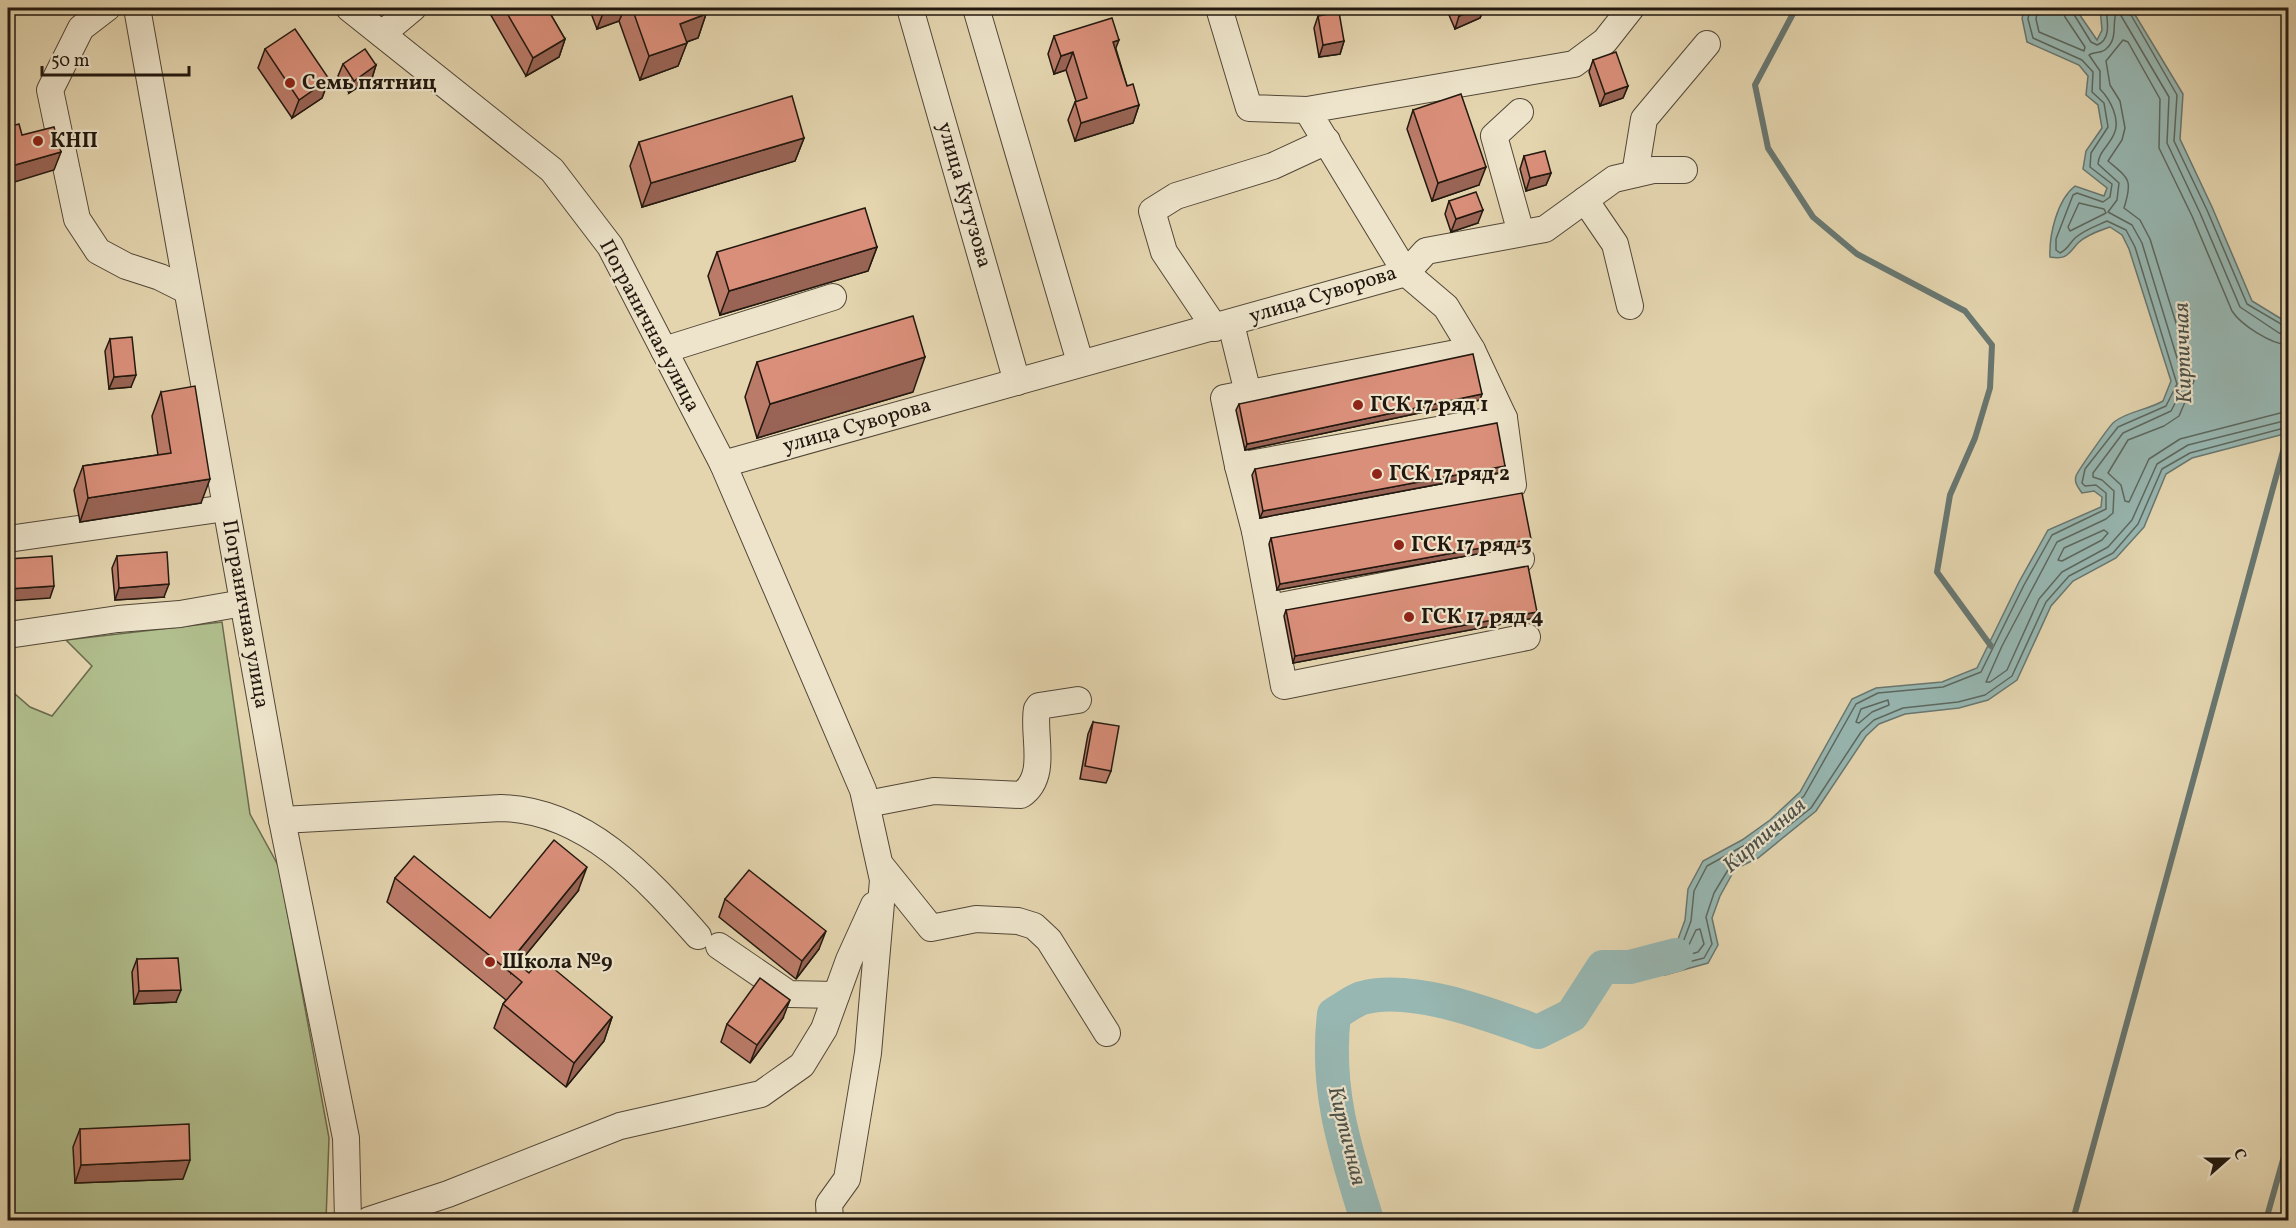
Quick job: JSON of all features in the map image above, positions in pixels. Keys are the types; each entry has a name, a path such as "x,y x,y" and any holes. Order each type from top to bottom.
{"street":[{"path":"107,8 81,28 50,90 77,219 98,251 126,266 160,277 186,290"},
{"name":"Пограничная улица","path":"137,8 282,820 346,1138 348,1221"},
{"name":"Пограничная улица","path":"349,8 552,170 610,246 723,464 867,804 882,878"},
{"path":"382,34 413,8"},
{"name":"улица Кутузова","path":"910,8 1017,382"},
{"path":"976,8 1080,362"},
{"path":"1219,8 1249,108 1307,110 1574,64 1605,41 1631,8"},
{"path":"1635,174 1644,119 1707,44"},
{"name":"улица Суворова","path":"723,464 1017,382 1080,362 1223,326 1406,273 1307,110"},
{"path":"1520,112 1494,136 1521,233"},
{"path":"1248,393 1223,326 1164,252 1152,211 1176,196 1273,166 1327,141"},
{"path":"1256,531 1513,485 1504,418 1472,350 1446,307 1406,273 1426,251 1545,229 1614,179 1653,170 1684,170"},
{"path":"1585,200 1615,244 1630,306"},
{"path":"664,350 833,297"},
{"path":"1472,350 1224,398 1238,466 1256,531 1284,686 1527,637"},
{"path":"1238,466 1504,418"},
{"path":"8,539 226,508"},
{"path":"1270,608 1521,559"},
{"path":"8,635 107,620 180,614 243,603"},
{"path":"867,804 934,791 1021,795 1030,786 1036,773 1037,709 1039,706 1078,700"},
{"path":"282,820 501,808 535,810 581,831 620,857 709,941 789,994 836,994"},
{"path":"369,1221 448,1194 620,1126 761,1094 802,1065 824,1029 882,878"},
{"path":"882,878 931,928 976,919 1018,921 1034,926 1049,940 1107,1033"},
{"path":"824,1215 848,1179 868,1053 882,878"}],"green space":[{"path":"222,622 250,814 279,867 329,1138 326,1220 8,1220 8,688 30,707 52,716 92,666 66,640"}],"water":[{"path":"2025,8 2075,8 2097,40 2102,30 2100,8 2131,8 2183,94 2180,139 2252,301 2288,323 2288,433 2192,458 2166,474 2144,527 2116,558 2073,581 2051,606 2017,680 1988,700 1959,708 1905,714 1879,724 1866,736 1816,811 1758,858 1735,869 1720,896 1712,918 1718,945 1708,963 1665,975 1630,967 1648,955 1677,942 1685,920 1688,889 1703,861 1742,840 1770,820 1800,792 1852,699 1876,688 1942,682 1977,668 2019,582 2048,530 2101,507 2102,497 2094,491 2082,493 2076,481 2076,476 2094,449 2114,422 2125,415 2163,401 2171,381 2129,249 2122,235 2110,227 2085,238 2064,257 2050,257 2055,219 2069,192 2075,186 2104,196 2107,188 2083,169 2086,151 2102,128 2098,105 2086,95 2088,76 2079,65 2027,42 2022,18"}],"building":[{"path":"504,8 547,8 565,39 533,58"},
{"path":"632,8 704,8 706,14 680,24 687,43 649,56"},
{"path":"1455,8 1480,8 1459,16"},
{"path":"1339,12 1344,41 1323,45 1318,16"},
{"path":"1112,18 1119,40 1113,42 1127,86 1133,84 1139,105 1081,123 1075,102 1087,98 1073,52 1061,56 1054,36"},
{"path":"295,29 329,79 299,100 265,49"},
{"path":"365,49 376,65 354,81 343,64"},
{"path":"1616,52 1628,86 1605,94 1593,60"},
{"path":"1461,94 1486,167 1438,183 1413,110"},
{"path":"792,96 804,138 651,183 639,142"},
{"path":"19,124 22,135 54,127 61,152 8,167 8,127"},
{"path":"1545,151 1551,173 1530,178 1524,156"},
{"path":"1476,192 1483,210 1456,219 1449,201"},
{"path":"865,208 877,247 729,291 717,252"},
{"path":"913,316 925,357 770,404 757,362"},
{"path":"132,337 136,375 114,377 110,339"},
{"name":"ГСК 17 ряд 1","path":"1473,354 1482,394 1247,444 1239,404"},
{"path":"195,386 210,479 88,498 83,466 171,453 161,392"},
{"name":"ГСК 17 ряд 2","path":"1497,423 1505,466 1263,511 1255,469"},
{"name":"ГСК 17 ряд 3","path":"1522,493 1531,539 1280,584 1271,538"},
{"path":"167,552 169,584 119,588 117,556"},
{"path":"52,556 54,586 8,589 8,559"},
{"name":"ГСК 17 ряд 4","path":"1528,566 1537,612 1295,656 1286,610"},
{"path":"1093,722 1119,726 1111,771 1085,766"},
{"path":"554,840 587,867 512,959 529,973 541,958 612,1017 574,1063 503,1004 522,982 395,878 414,856 490,918"},
{"path":"749,870 826,931 802,961 725,899"},
{"path":"178,958 181,990 139,991 137,959"},
{"path":"760,978 790,1000 757,1045 727,1024"},
{"path":"189,1124 190,1160 81,1165 80,1129"}],"waterway":[{"path":"1796,8 1755,85 1768,148 1813,217 1857,254 1965,311 1992,345 1990,388 1975,438 1950,495 1937,572 1991,646"},
{"path":"2073,1220 2288,433"},
{"name":"Кирпичная","path":"1367,1220 1339,1119 1332,1068 1334,1014 1362,998 1404,995 1451,1003 1538,1032 1572,1015 1603,967 1630,967 1676,955"},
{"path":"2266,1220 2288,1142"}],"place":[{"name":"Семь пятниц","path":"290,83"},
{"name":"КНП","path":"38,141"},
{"name":"ГСК 17 ряд 1","path":"1358,405"},
{"name":"ГСК 17 ряд 2","path":"1377,474"},
{"name":"ГСК 17 ряд 3","path":"1399,545"},
{"name":"ГСК 17 ряд 4","path":"1409,617"},
{"name":"Школа №9","path":"490,962"}]}
